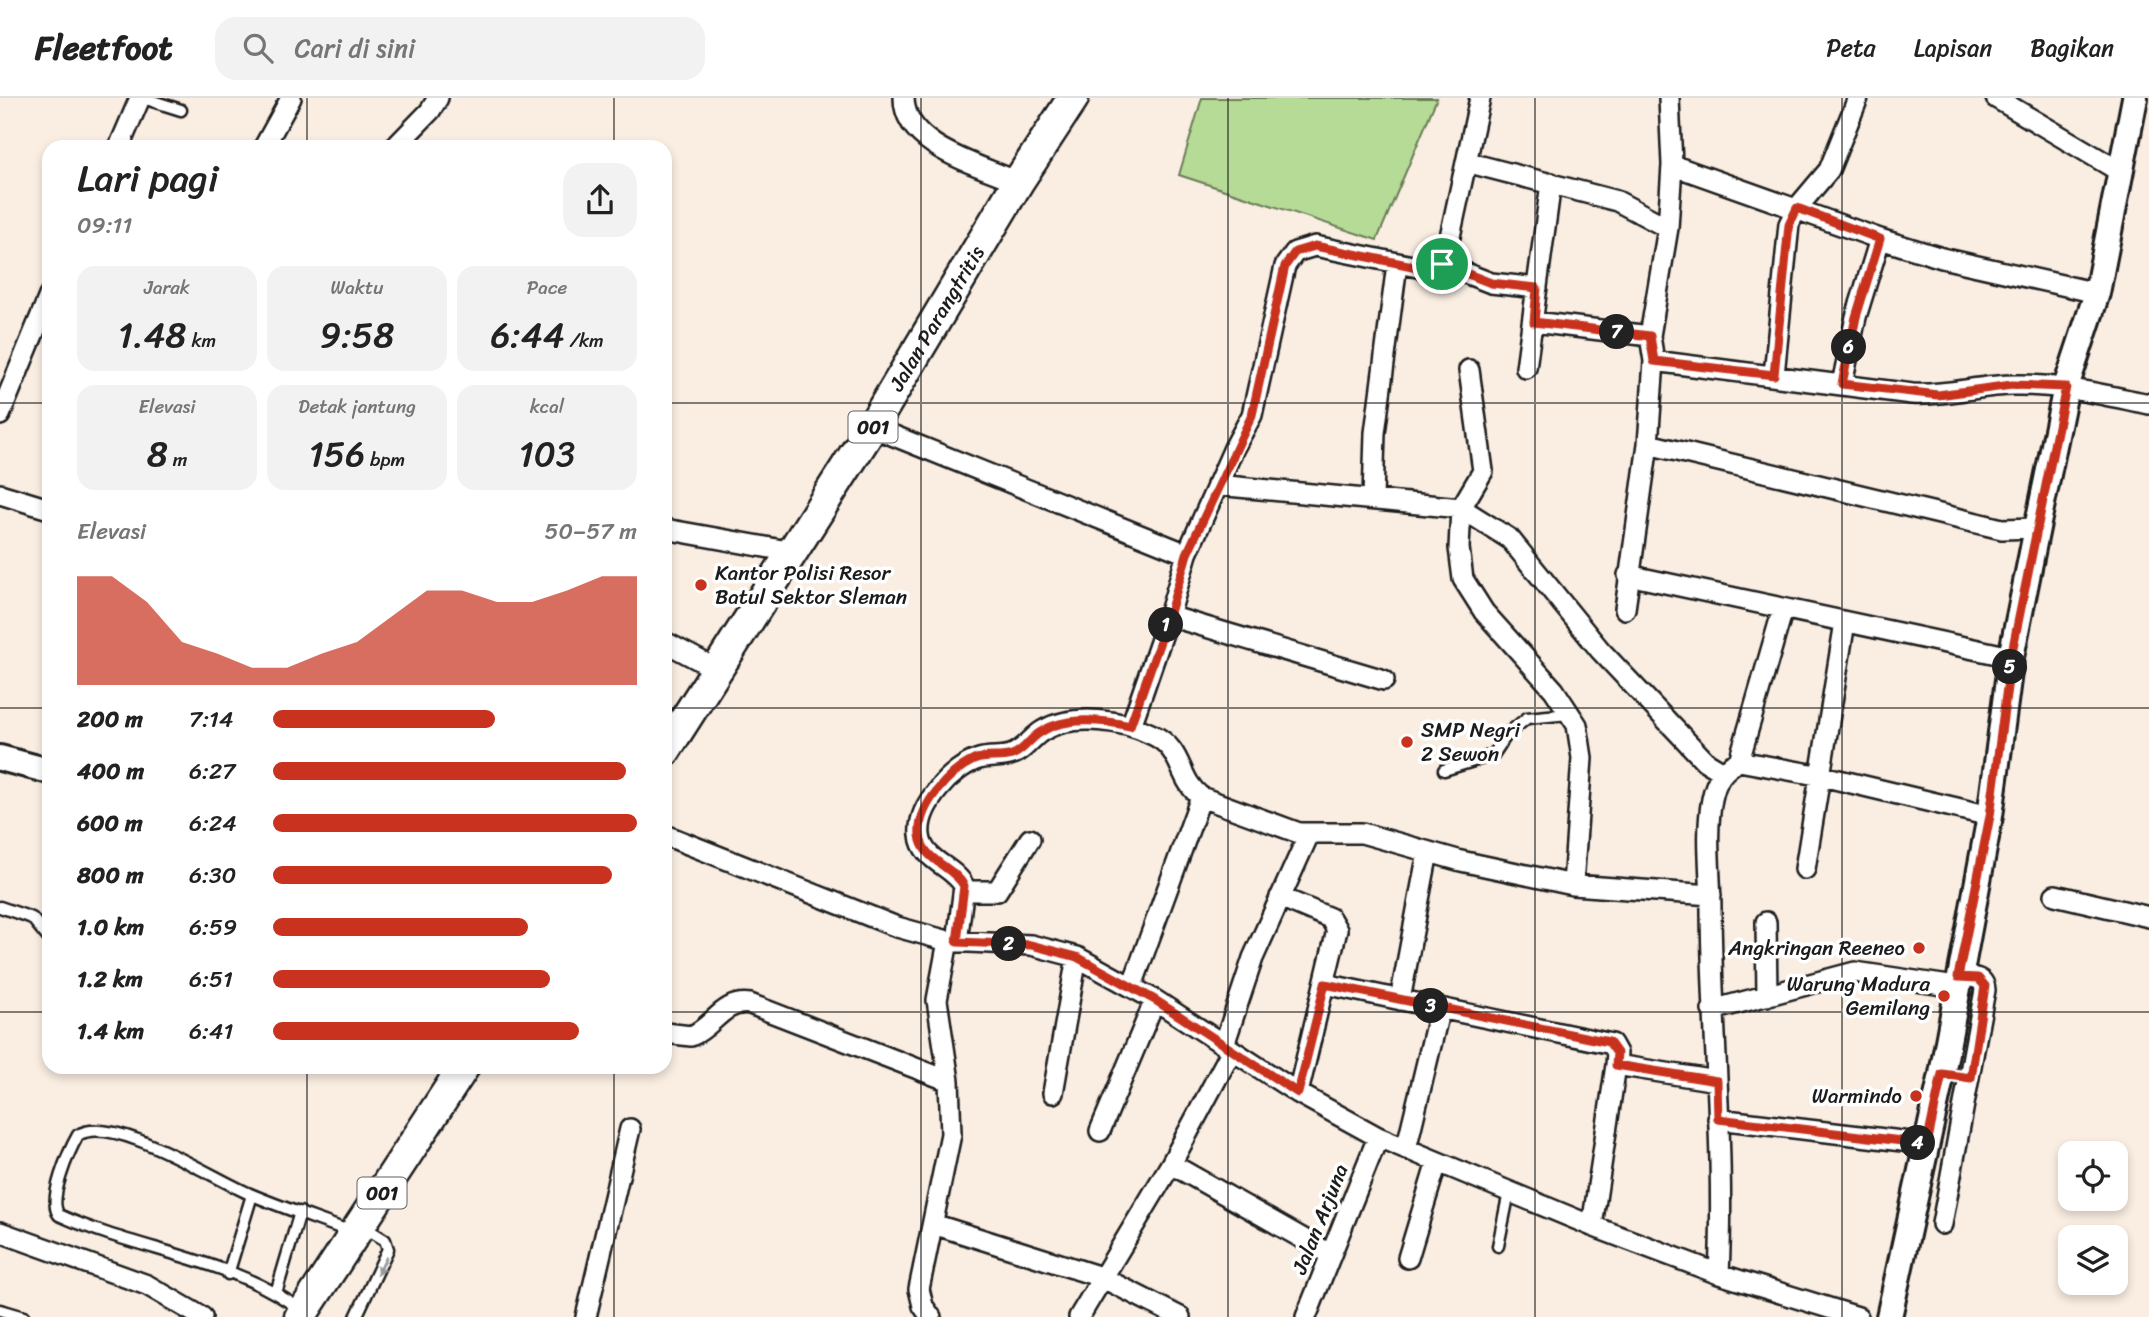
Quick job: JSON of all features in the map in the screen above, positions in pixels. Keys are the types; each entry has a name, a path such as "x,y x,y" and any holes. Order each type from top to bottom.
{"main road":[{"name":"Jalan Parangtritis","path":"672,740 872,427 1017,182 1073,98"},
{"name":"001","path":"305,1315 459,1074"}],"street":[{"path":"123,140 141,98"},
{"path":"268,140 290,98"},
{"path":"402,140 430,111 438,98"},
{"path":"904,98 908,123 920,136 1017,182"},
{"path":"1442,264 1480,98"},
{"path":"1625,609 1648,444 1654,361 1650,336 1668,228 1672,165 1669,98"},
{"path":"1774,375 1789,225 1797,208 1829,170 1858,98"},
{"path":"1996,98 2119,171"},
{"path":"1889,1317 1942,1074 1990,816 2011,657 2037,528 2066,387 2097,293 2135,98"},
{"path":"1466,162 1633,207 1668,228"},
{"path":"1672,165 1880,239 1942,258 2097,293"},
{"path":"1527,368 1551,183"},
{"path":"1842,384 1856,317 1880,239"},
{"path":"1130,726 1169,616 1187,554 1252,415 1285,266 1290,257 1303,247 1315,246 1427,269 1442,264 1491,283 1537,288"},
{"path":"1373,498 1375,433 1397,264"},
{"path":"0,415 42,313"},
{"path":"1534,322 1650,336"},
{"path":"1654,361 1938,395 2012,385 2066,387 2149,404"},
{"path":"1469,370 1483,471 1461,508 1460,563 1463,579 1471,595 1554,690 1577,725 1582,758 1573,884"},
{"path":"872,427 1187,554"},
{"path":"1648,444 2002,528 2037,528"},
{"path":"1217,485 1461,508 1510,539 1600,650 1705,761 1822,776 1990,816"},
{"path":"0,494 42,507"},
{"path":"672,530 793,552"},
{"path":"1628,575 2011,657"},
{"path":"1719,1274 1723,1195 1712,1010 1710,813 1731,766 1783,609"},
{"path":"1169,616 1384,680"},
{"path":"1805,869 1845,622"},
{"path":"672,646 716,669"},
{"path":"931,1317 923,1306 919,1289 951,1134 949,1081 937,1000 965,891 962,882 926,852 920,839 920,827 925,811 951,777 976,760 1016,753 1051,726 1092,721 1130,726 1154,735 1174,750 1189,785 1201,797 1288,830 1309,834 1362,833 1428,852 1573,884 1712,895"},
{"path":"0,758 42,769"},
{"path":"1132,986 1201,797"},
{"path":"1079,1317 1171,1164 1228,1047 1254,958 1309,834"},
{"path":"672,838 897,927 952,941 1031,945 1077,957 1132,986 1298,1093 1378,1137 1592,1226 1719,1274 1858,1317"},
{"path":"965,891 997,891 1030,839"},
{"path":"1400,1000 1428,852"},
{"path":"2054,895 2149,917"},
{"path":"1280,897 1330,918 1336,925 1337,937 1298,1093"},
{"path":"1766,922 1766,996"},
{"path":"1053,1093 1077,957"},
{"path":"1712,1010 1855,972 1957,982 1978,978 1985,986 1971,1078 1942,1224"},
{"path":"1325,984 1609,1042 1617,1053 1616,1065 1592,1226"},
{"path":"1100,1131 1155,1000"},
{"path":"672,1034 691,1036 733,1004 750,1004 949,1081"},
{"path":"1406,1149 1440,1008"},
{"path":"1616,1065 1717,1081"},
{"path":"1942,1074 1971,1078"},
{"path":"1718,1119 1927,1144"},
{"path":"586,1317 630,1129"},
{"name":"Jalan Arjuna","path":"1306,1317 1378,1137"},
{"path":"1408,1258 1437,1162"},
{"path":"1171,1164 1330,1254"},
{"path":"933,1224 1101,1277 1180,1317"},
{"path":"0,1232 147,1285 202,1317"}],"lane":[{"path":"141,98 181,110"},
{"path":"1444,770 1493,755 1507,734 1527,718 1570,714"},
{"path":"0,907 32,918 42,930"},
{"path":"305,1315 276,1293 228,1273 69,1220 56,1211 55,1196 78,1135 98,1129 155,1148 252,1195 385,1240 388,1249 356,1317"},
{"path":"1498,1246 1509,1192"},
{"path":"228,1273 252,1195"},
{"path":"276,1293 300,1212"},
{"path":"0,1310 24,1317"}],"green space":[{"path":"1202,98 1437,98 1377,240 1179,175"}],"place":[{"name":"Kantor Polisi Resor Batul Sektor Sleman","path":"701,585"},
{"name":"SMP Negri 2 Sewon","path":"1407,742"},
{"name":"Angkringan Reeneo","path":"1919,948"},
{"name":"Warung Madura Gemilang","path":"1944,996"},
{"name":"Warmindo","path":"1916,1096"}],"route":[{"path":"1797,208 1880,239 1856,317 1842,384 1938,395 2012,385 2066,387 2011,657 1990,816 1958,977 1978,978 1985,986 1971,1078 1942,1074 1927,1144 1718,1119 1717,1081 1616,1065 1617,1053 1609,1042 1325,984 1298,1093 1155,1000 1077,957 1031,945 957,942 964,886 958,877 926,852 919,833 925,811 958,769 982,758 1016,753 1051,726 1092,721 1130,726 1169,616 1187,554 1234,448 1252,415 1285,266 1290,257 1303,247 1315,246 1427,269 1442,264 1491,283 1537,288 1534,322 1650,336 1654,361 1774,375 1789,225 1797,208"}]}
